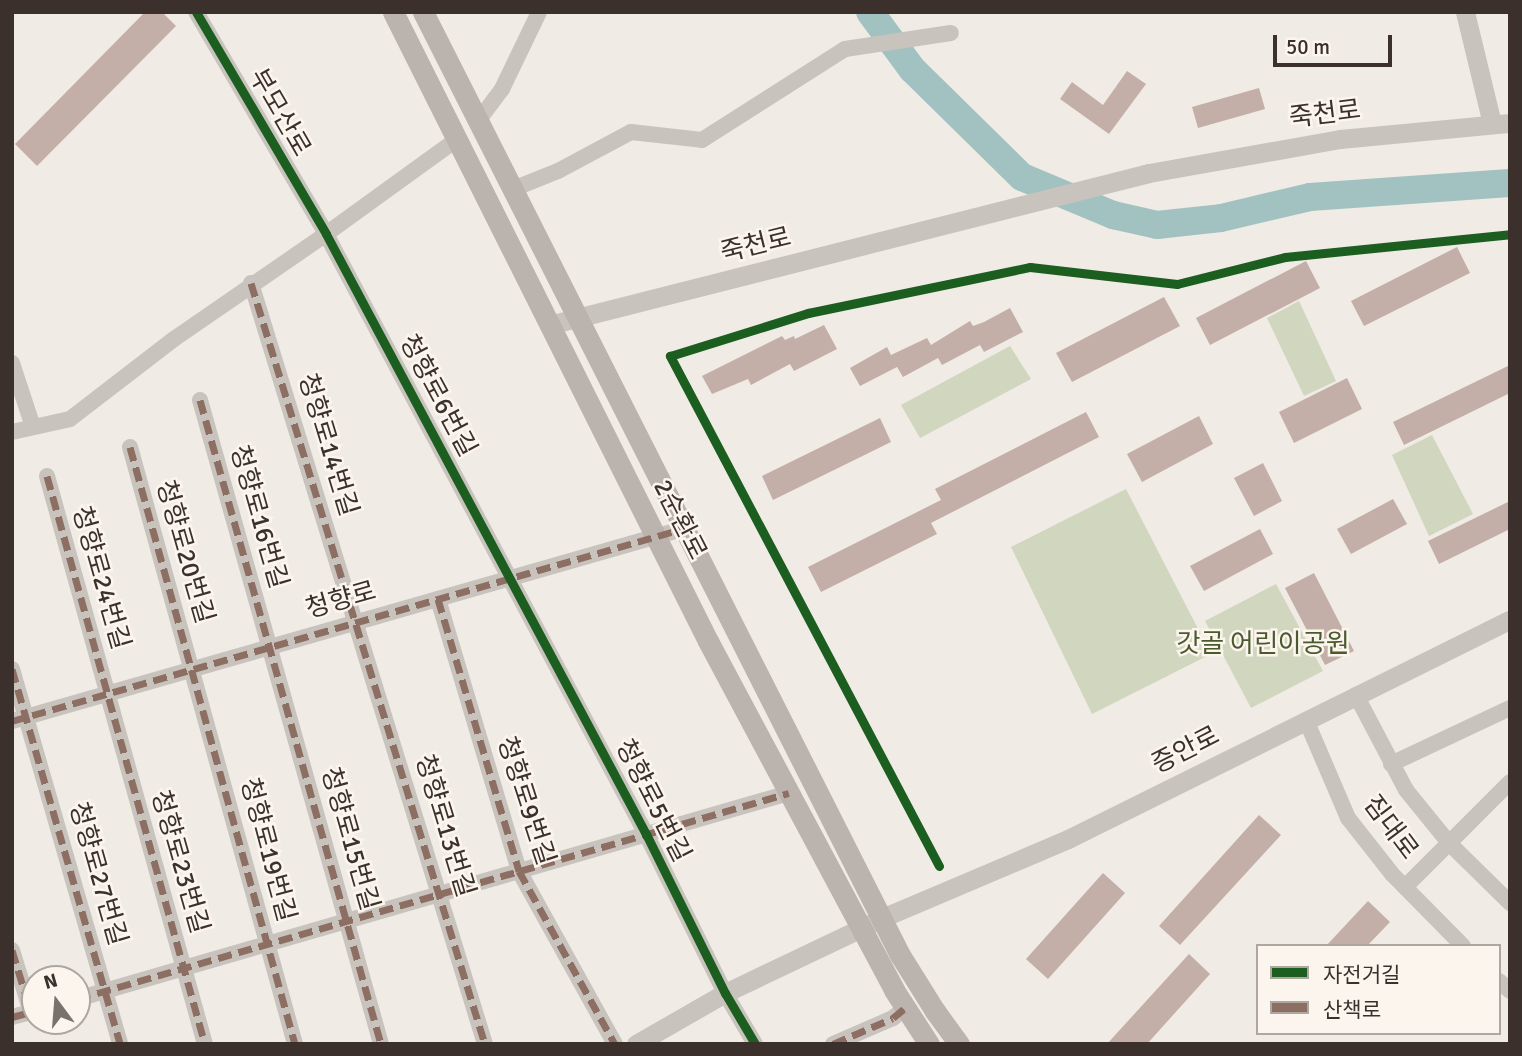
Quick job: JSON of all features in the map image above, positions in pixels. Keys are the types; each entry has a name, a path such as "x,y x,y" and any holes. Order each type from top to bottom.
{"main road":[{"name":"2순환로","path":"393,12 656,537 861,928 905,1008 929,1044"},
{"name":"2순환로","path":"423,12 682,529 882,918 928,1000 959,1044"}],"street":[{"name":"부모산로","path":"196,12 326,234"},
{"path":"478,121 502,89 539,12"},
{"path":"1465,12 1501,123"},
{"path":"513,189 558,171 631,132 702,140 845,48 951,33"},
{"name":"죽천로","path":"549,325 1149,173 1340,139 1501,123"},
{"path":"12,432 70,419 98,395 251,283 326,234 456,140"},
{"name":"청향로6번길","path":"326,234 512,578"},
{"name":"청향로14번길","path":"251,283 356,622"},
{"path":"12,363 33,427"},
{"name":"청향로16번길","path":"200,400 269,647"},
{"name":"청향로20번길","path":"130,447 192,670"},
{"name":"청향로24번길","path":"47,476 107,694"},
{"name":"청향로","path":"19,719 682,529"},
{"name":"청향로5번길","path":"512,578 646,834 725,993 755,1044"},
{"name":"청향로9번길","path":"438,599 519,871 615,1044"},
{"name":"증안로","path":"636,1044 725,993 882,918 1068,839 1510,620"},
{"name":"청향로13번길","path":"356,622 485,1044"},
{"name":"청향로15번길","path":"269,647 381,1044"},
{"name":"청향로27번길","path":"12,669 19,719 120,1044"},
{"name":"청향로19번길","path":"192,670 295,1044"},
{"name":"청향로23번길","path":"107,694 205,1044"},
{"path":"1356,695 1406,790 1448,843 1509,901"},
{"path":"1391,764 1504,710 1510,726"},
{"name":"짐대로","path":"1306,720 1348,818 1405,887 1461,944"},
{"path":"1405,887 1510,782"},
{"path":"91,995 789,793"},
{"path":"12,950 21,976"},
{"path":"833,1044 893,1018 905,1008"}],"green space":[{"path":"1299,301 1336,381 1304,396 1267,318"},
{"path":"1010,346 1031,379 920,438 901,405"},
{"path":"1432,435 1473,514 1429,536 1392,455"},
{"path":"1126,489 1211,654 1092,714 1011,547"},
{"name":"갓골 어린이공원","path":"1276,584 1323,671 1251,708 1205,621"}],"building":[{"path":"145,12 162,12 176,26 37,166 15,144"},
{"path":"1127,71 1146,84 1109,134 1060,99 1072,82 1103,105"},
{"path":"1259,88 1265,109 1198,128 1192,107"},
{"path":"1457,247 1470,273 1364,326 1351,301"},
{"path":"1306,261 1320,288 1210,345 1196,318"},
{"path":"1164,297 1180,326 1072,382 1056,353"},
{"path":"1010,308 1023,332 984,352 980,345 942,365 938,358 903,377 897,367 860,386 850,368 887,347 891,355 927,338 931,345 970,321 973,326"},
{"path":"824,325 837,349 794,371 790,364 751,385 748,379 712,394 702,376 782,336 785,340 794,336 795,339"},
{"path":"1510,365 1510,393 1404,445 1393,422"},
{"path":"1347,378 1362,409 1294,443 1279,412"},
{"path":"1086,412 1099,437 931,523 937,534 821,592 808,567 941,500 935,489"},
{"path":"1199,416 1213,444 1142,482 1127,454"},
{"path":"880,418 891,442 773,500 762,476"},
{"path":"1263,463 1282,501 1254,516 1234,478"},
{"path":"1393,499 1407,524 1351,554 1337,529"},
{"path":"1510,501 1510,529 1439,564 1428,541"},
{"path":"1260,529 1273,554 1204,591 1190,566"},
{"path":"1314,573 1354,651 1325,665 1285,588"},
{"path":"1259,815 1281,835 1180,945 1159,926"},
{"path":"1103,873 1125,893 1048,979 1026,959"},
{"path":"1368,901 1390,922 1369,944 1328,944"},
{"path":"1189,954 1210,974 1147,1044 1107,1044"}],"waterway":[{"path":"870,12 912,69 1022,177 1113,215 1157,225 1221,218 1310,197 1510,183"}],"marked path":[{"path":"251,283 485,1044"},
{"path":"200,400 381,1044"},
{"path":"130,447 295,1044"},
{"path":"47,476 205,1044"},
{"path":"12,721 682,529"},
{"path":"438,599 519,871 615,1044"},
{"path":"12,669 120,1044"},
{"path":"91,995 789,793"},
{"path":"12,950 21,979"},
{"path":"833,1044 893,1018 905,1008"},
{"path":"12,1017 21,1015"}],"cycle path":[{"path":"196,12 326,234 646,834 725,993 755,1044"},
{"path":"939,866 670,356 808,313 1030,267 1177,284 1285,257 1510,234"}]}
